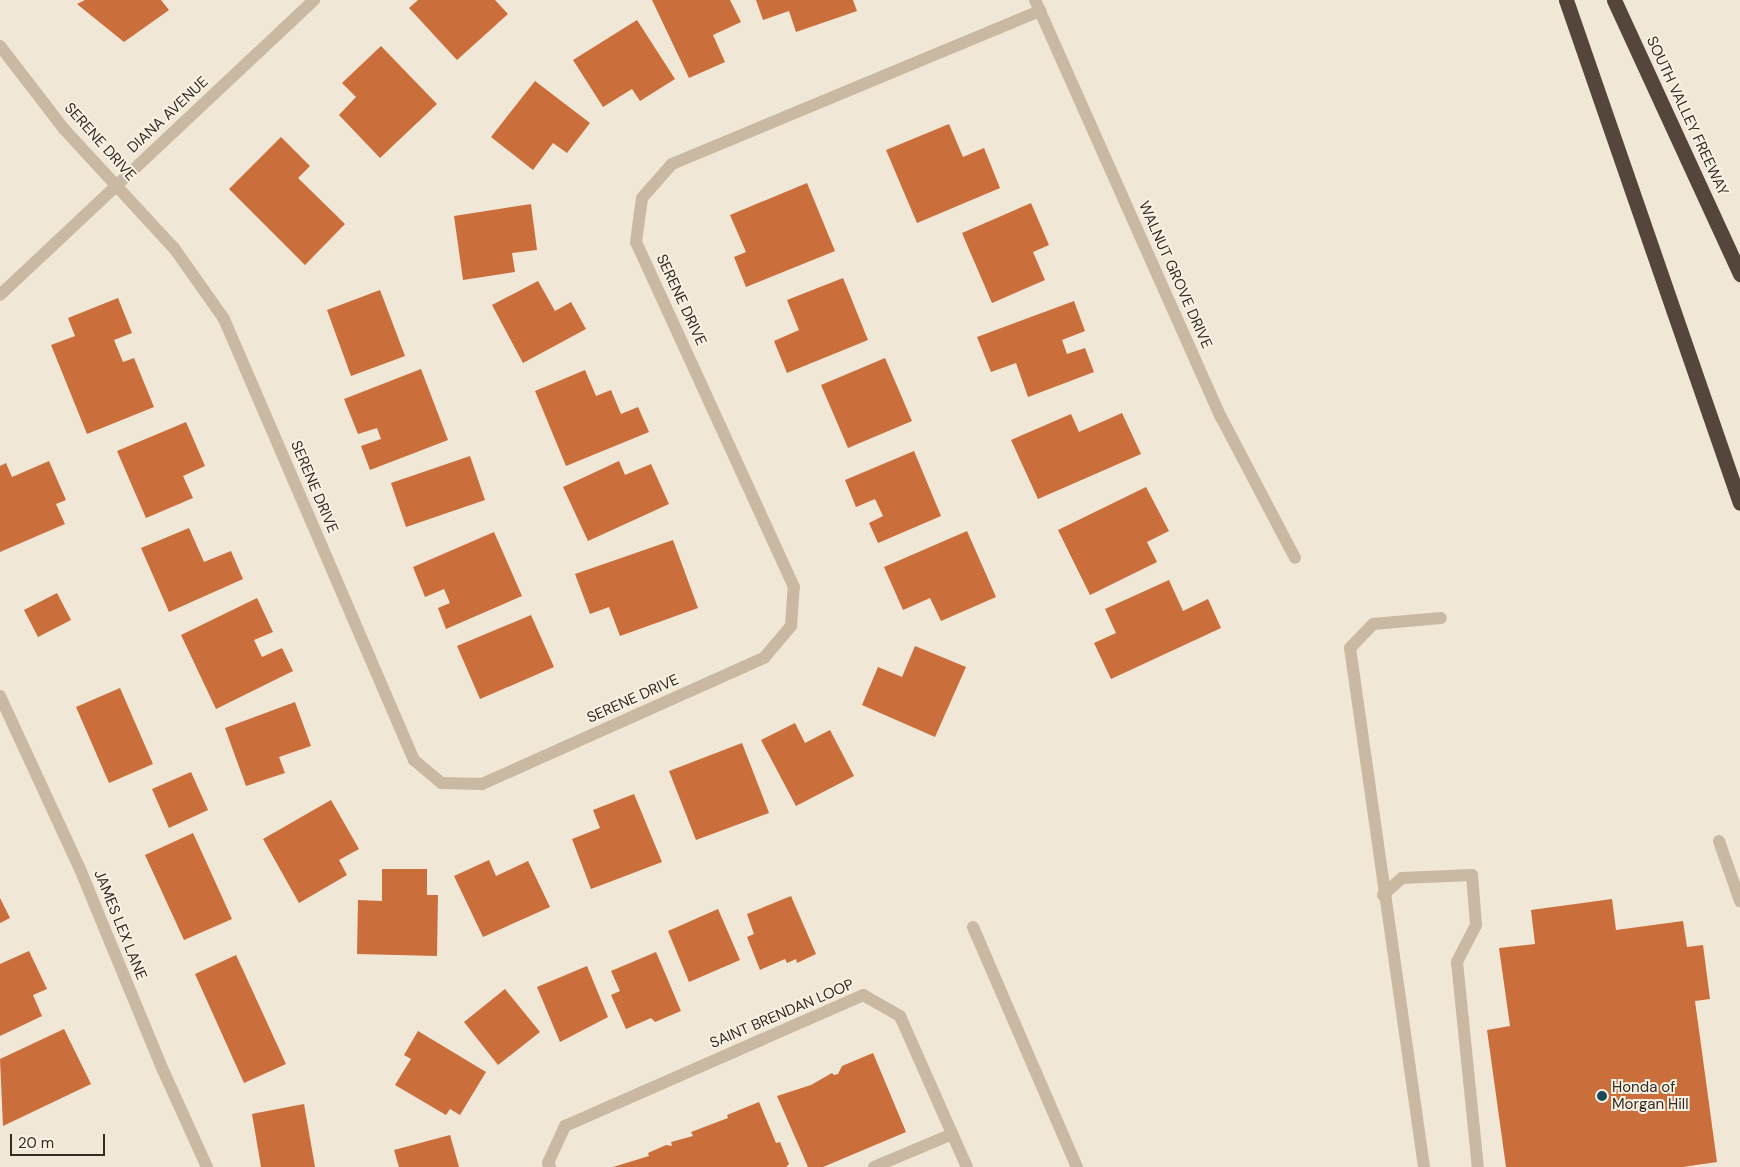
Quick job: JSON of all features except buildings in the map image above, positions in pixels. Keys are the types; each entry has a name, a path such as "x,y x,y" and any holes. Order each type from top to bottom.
{"highway":[{"path":"1566,0 1740,503"},
{"name":"SOUTH VALLEY FREEWAY","path":"1614,0 1740,274"}],"street":[{"name":"DIANA AVENUE","path":"0,295 314,0"},
{"name":"SERENE DRIVE","path":"0,46 64,129 174,248 224,319 414,760 441,783 482,784 764,658 791,626 794,586 636,242 642,198 672,164 1038,6"},
{"name":"WALNUT GROVE DRIVE","path":"1038,6 1221,417 1295,558"},
{"path":"1424,1167 1383,895 1350,648 1373,624 1442,618"},
{"name":"JAMES LEX LANE","path":"0,696 80,869 163,1070 207,1167"},
{"path":"1719,841 1740,901"},
{"path":"1383,895 1402,878 1472,874 1476,925 1457,962 1478,1167"},
{"path":"973,927 1077,1167"},
{"name":"SAINT BRENDAN LOOP","path":"550,1167 548,1163 565,1126 863,995 900,1016 967,1167"},
{"path":"874,1167 952,1134"}],"place":[{"name":"Honda of Morgan Hill","path":"1602,1096"}]}
